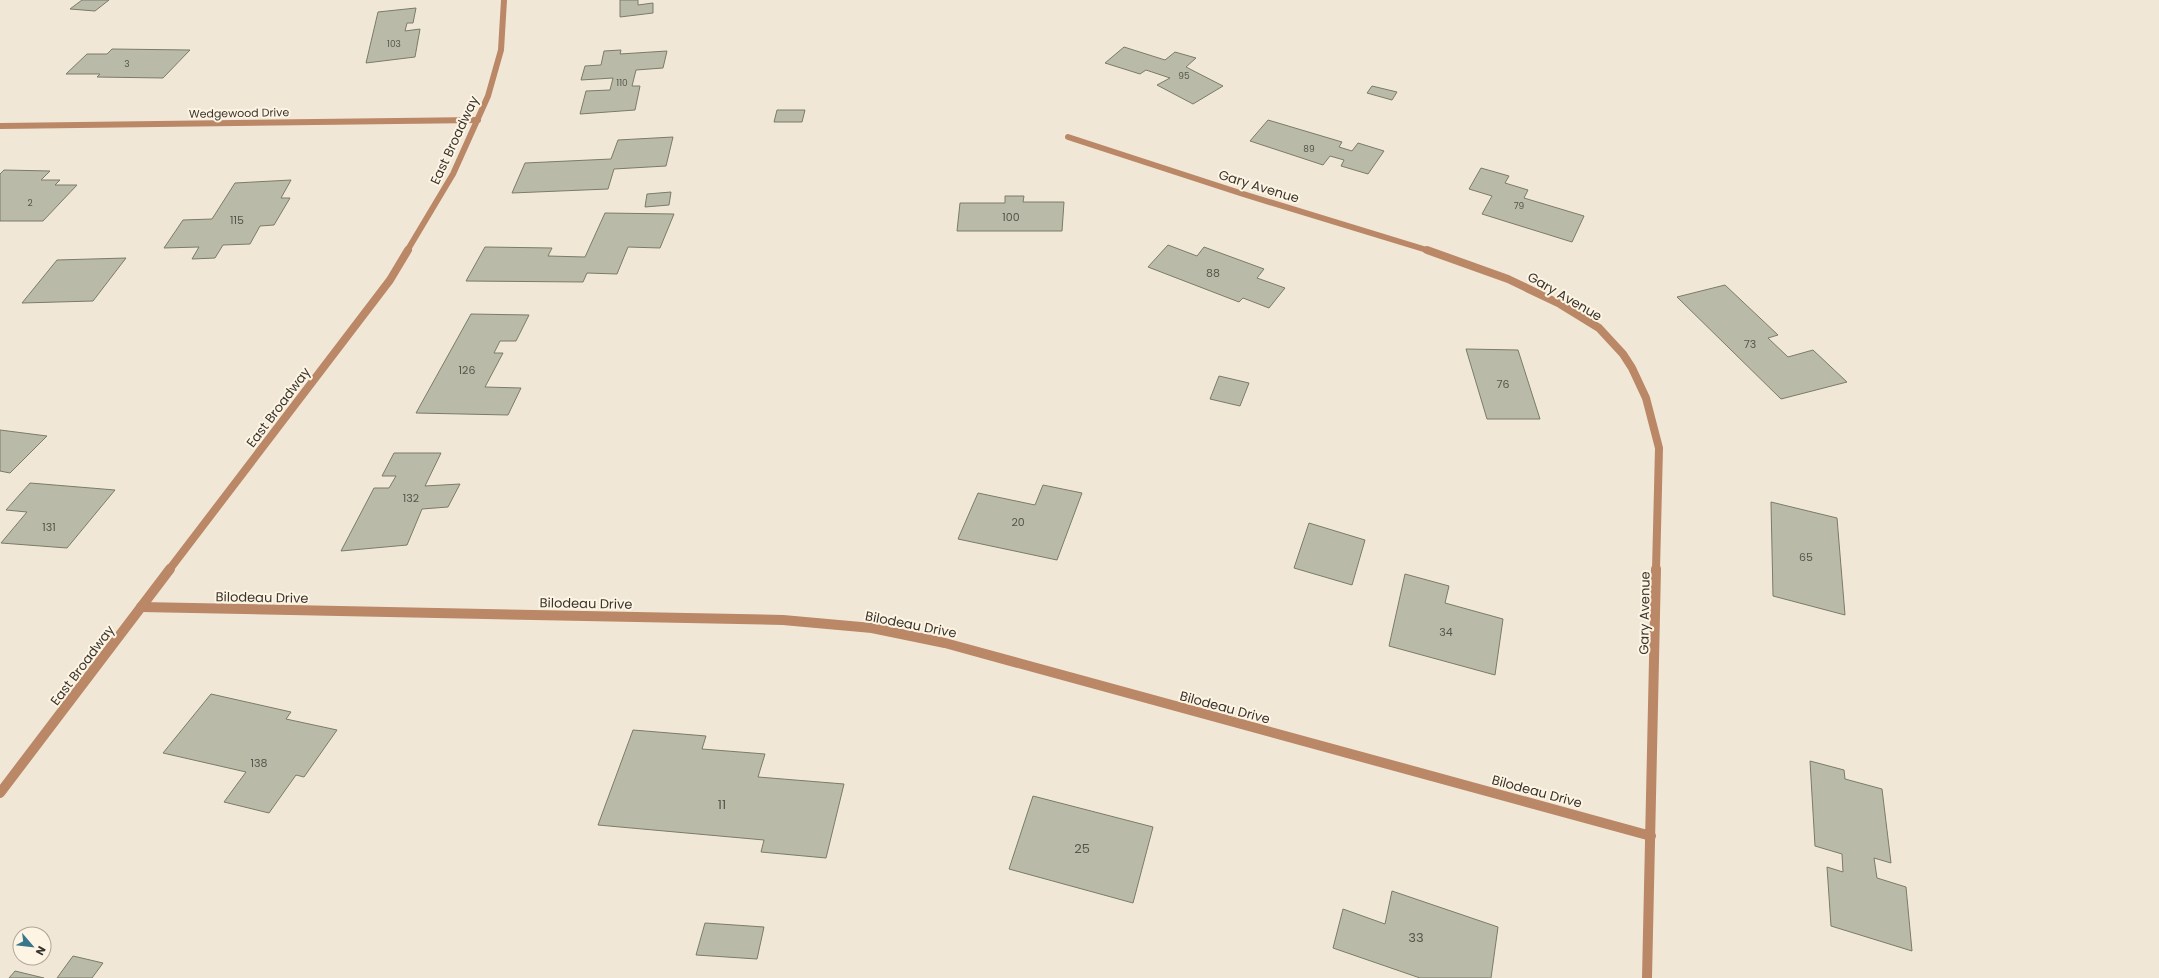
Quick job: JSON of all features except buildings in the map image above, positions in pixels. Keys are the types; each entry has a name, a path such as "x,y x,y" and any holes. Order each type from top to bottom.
{"street":[{"name":"East Broadway","path":"0,793 390,280 453,174 488,96 501,50 504,0"},
{"name":"Wedgewood Drive","path":"0,126 478,120"},
{"name":"Gary Avenue","path":"1068,137 1160,168 1444,255 1509,279 1545,295 1598,327 1614,343 1636,374 1650,406 1660,448 1647,978"},
{"name":"Bilodeau Drive","path":"141,607 783,620 872,628 945,643 1650,836"}]}
